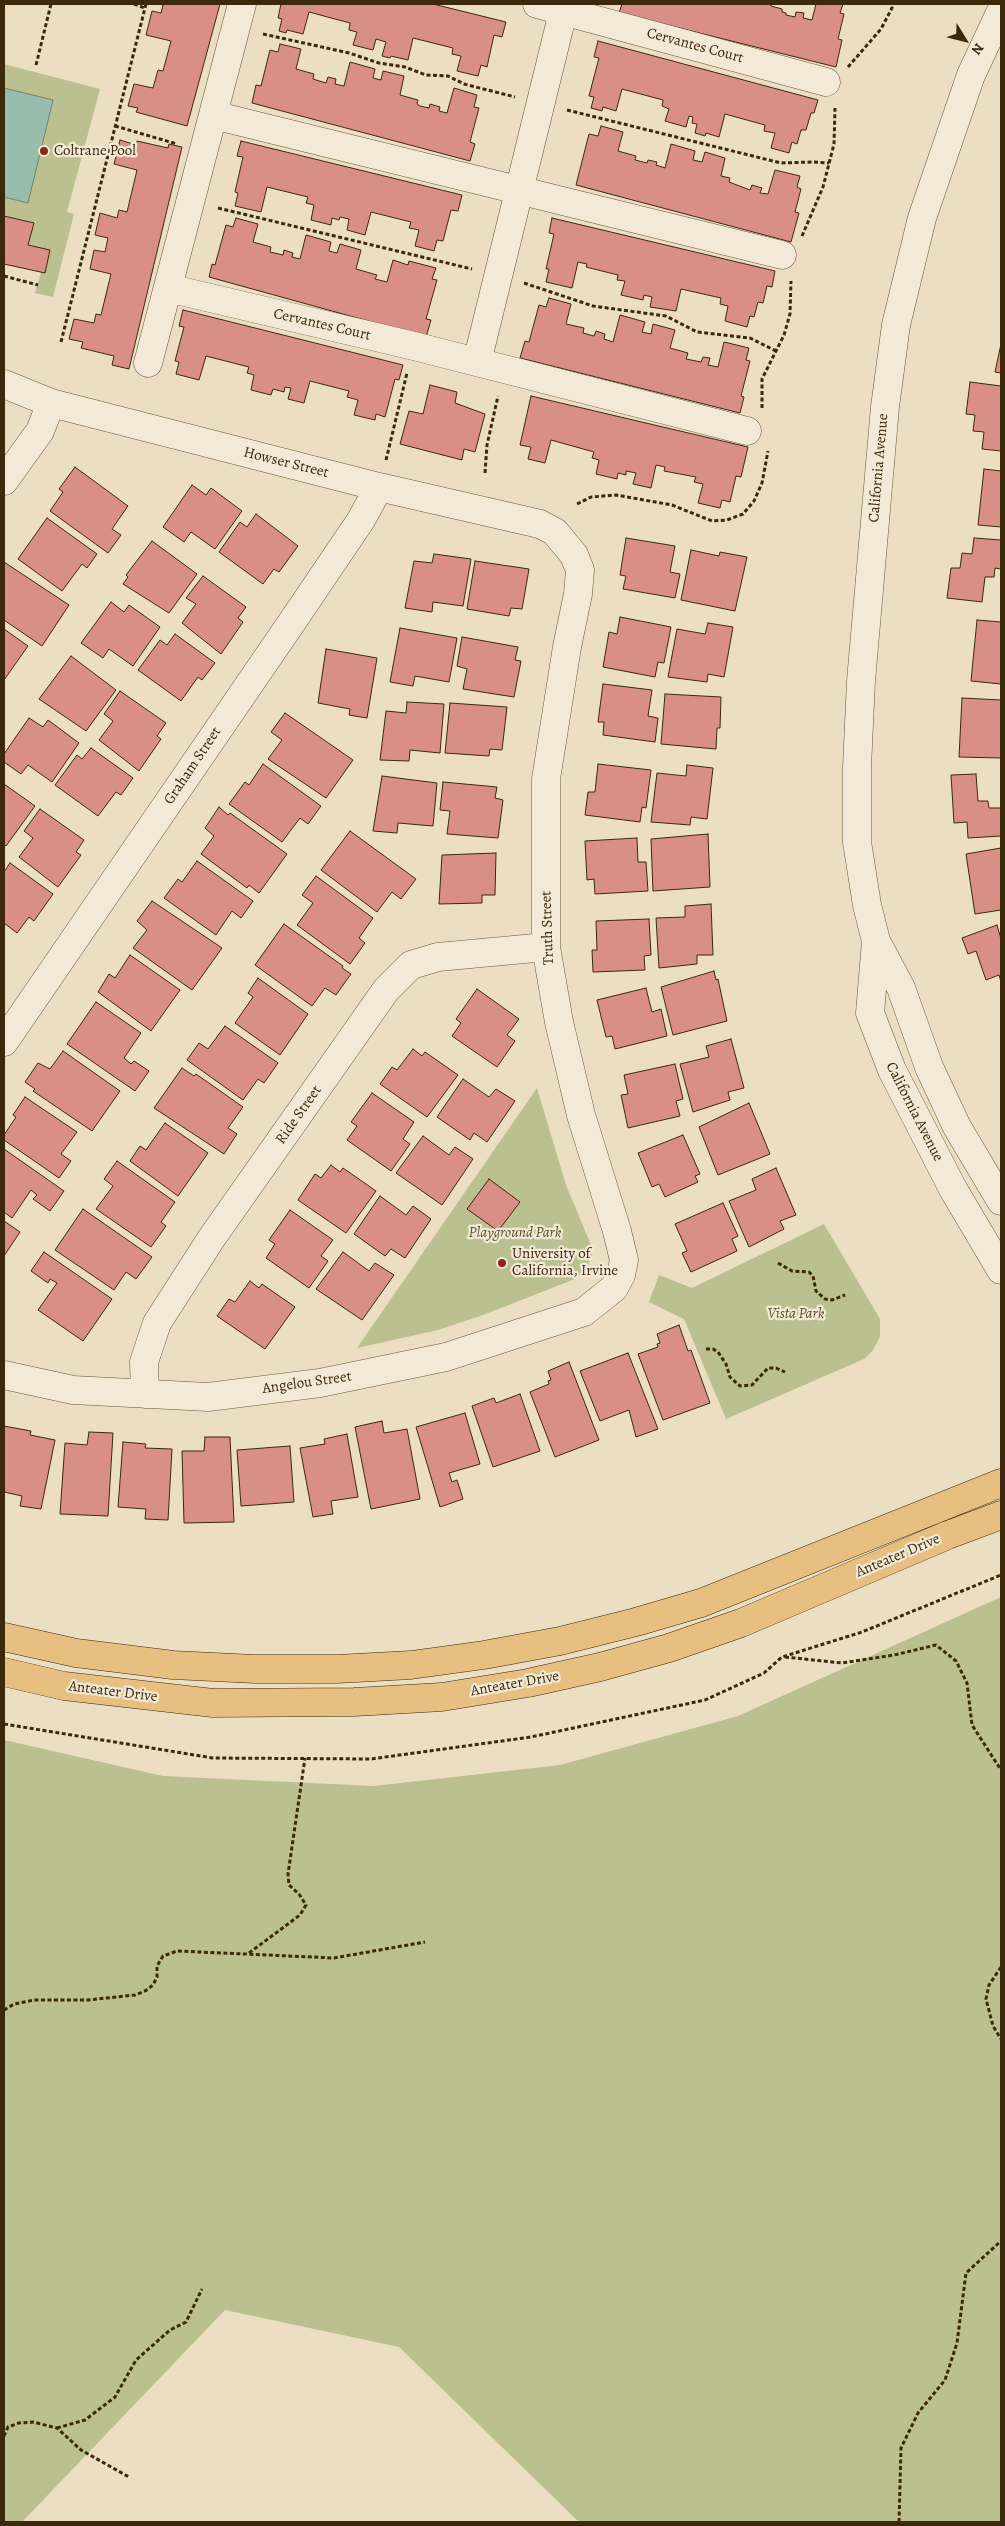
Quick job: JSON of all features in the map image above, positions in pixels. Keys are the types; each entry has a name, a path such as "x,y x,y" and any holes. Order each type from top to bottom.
{"main road":[{"name":"Anteater Drive","path":"4,1637 76,1653 172,1665 255,1669 411,1665 484,1655 636,1622 701,1602 1001,1483"},
{"name":"Anteater Drive","path":"4,1672 64,1686 213,1703 354,1702 442,1697 528,1683 600,1667 669,1648 741,1623 948,1535 1001,1515"}],"street":[{"name":"Cervantes Court","path":"537,4 564,7 835,86"},
{"path":"477,362 564,7"},
{"name":"California Avenue","path":"1001,11 972,76 922,218 896,325 885,407 862,671 857,768 857,842 866,905 876,941 901,988 929,1067 957,1127 1001,1202"},
{"path":"148,363 239,16"},
{"path":"214,115 791,258"},
{"name":"Cervantes Court","path":"168,288 760,431"},
{"name":"Howser Street","path":"4,384 52,403 379,487 540,524 555,532 566,543"},
{"path":"4,481 40,430 52,403"},
{"name":"Graham Street","path":"4,1042 298,614 361,520 379,487"},
{"name":"Truth Street","path":"566,543 574,555 580,570 578,594 567,647 546,779 546,947 558,1022 581,1115 617,1231 624,1260 621,1275 614,1288 600,1301"},
{"name":"California Avenue","path":"876,941 870,1013 892,1070 953,1189 1001,1270"},
{"name":"Ride Street","path":"145,1394 144,1362 157,1323 210,1239 386,990 411,965 438,957 546,947"},
{"name":"Angelou Street","path":"4,1375 73,1390 208,1397 320,1383 446,1357 584,1312 600,1301"}],"path":[{"path":"36,65 51,4"},
{"path":"61,342 145,6 134,4"},
{"path":"577,504 591,497 616,495 672,505 712,521 727,520 742,514 754,501 762,482 760,392 762,379 784,335 790,314 791,258 818,200 834,144 835,86 881,29 894,4"},
{"path":"239,16 360,58 405,67 426,75 448,76 464,84 540,104 781,163 829,164"},
{"path":"115,126 204,151"},
{"path":"190,203 497,276 549,290 593,306 666,316 696,332 750,338 776,351"},
{"path":"4,276 38,285"},
{"path":"379,487 414,346"},
{"path":"485,473 486,445 505,369"},
{"path":"778,1263 792,1271 809,1272 813,1276 816,1291 825,1299 832,1300 845,1295"},
{"path":"706,1349 713,1349 718,1352 726,1364 730,1377 740,1386 752,1385 768,1368 776,1368 786,1372"},
{"path":"782,1657 842,1663 894,1655 936,1645 956,1661 968,1683 972,1724 1001,1770"},
{"path":"248,1954 300,1915 306,1906 299,1894 290,1885 288,1874 305,1758"},
{"path":"4,2010 14,2004 34,2000 88,2000 135,1995 146,1991 153,1985 157,1976 157,1966 163,1956 177,1951 334,1958 426,1942"},
{"path":"1001,1967 989,1985 986,1999 993,2026 1001,2039"},
{"path":"899,2522 901,2448 918,2413 946,2380 957,2343 966,2273 1001,2241"},
{"path":"57,2428 85,2420 115,2397 136,2360 170,2330 186,2322 202,2289"},
{"path":"4,2436 8,2427 19,2423 33,2422 57,2428 81,2450 129,2477"}],"green space":[{"name":"Coltrane Pool","path":"4,64 100,89 67,212 74,214 53,297 35,293 41,272 4,263"},
{"name":"Playground Park","path":"537,1088 566,1185 591,1245 592,1256 586,1270 575,1279 483,1315 438,1330 357,1348"},
{"name":"Vista Park","path":"824,1224 880,1319 880,1337 873,1350 864,1359 726,1419 684,1319 649,1302 659,1275 692,1288"},
{"path":"1001,1597 1001,2522 579,2522 399,2347 225,2310 22,2522 4,2522 4,1740 163,1776 374,1786 560,1765 738,1716"}],"shaded area":[{"name":"Coltrane Pool","path":"4,88 53,100 28,203 4,197"}],"building":[{"path":"159,4 220,4 187,126 136,112 138,108 128,106 134,84 153,88 158,70 163,71 171,41 146,35 152,11 161,13 163,5"},
{"path":"281,4 433,4 506,22 502,37 494,35 487,67 481,65 478,76 457,71 461,56 452,54 453,48 413,38 408,60 382,56 386,42 376,39 373,50 353,45 357,32 349,30 350,23 309,12 303,34 287,30 286,33 279,31 282,19 278,18"},
{"path":"622,4 771,4 771,6 782,9 782,12 786,13 786,15 795,17 796,12 804,13 803,18 812,20 816,4 843,4 840,13 844,14 838,39 842,40 836,67 619,13"},
{"path":"598,41 818,100 814,113 811,113 806,130 801,130 797,144 792,142 789,153 771,148 775,133 764,131 765,125 725,114 719,137 706,133 705,136 695,133 697,124 692,123 693,117 689,116 686,127 665,121 669,109 662,106 663,100 622,89 616,111 603,107 602,111 591,108 594,97 589,96 599,58 594,57"},
{"path":"280,44 301,49 296,69 314,74 313,79 326,83 328,77 336,79 335,84 344,86 350,62 375,69 373,78 381,80 383,71 404,76 400,95 418,100 417,104 420,106 429,108 430,104 440,107 439,111 447,113 454,88 477,95 474,107 479,108 470,142 475,144 470,161 252,103 256,85 261,86 270,50 278,52"},
{"path":"601,126 623,132 618,151 636,156 635,160 647,163 648,160 657,162 656,165 665,168 671,144 695,151 693,160 702,162 705,152 725,158 721,176 730,178 729,182 750,190 752,185 762,188 760,193 768,194 775,170 800,176 797,187 801,189 795,212 799,213 791,242 576,185 589,134 598,136"},
{"path":"120,140 136,145 137,141 168,148 169,144 182,147 129,369 112,365 114,356 81,348 83,342 69,339 74,319 94,323 96,314 101,315 111,274 90,269 94,250 105,252 108,238 95,235 100,213 117,218 119,210 127,212 137,170 114,164"},
{"path":"241,141 462,195 458,211 451,210 443,241 437,240 434,251 415,246 419,230 409,228 411,222 371,212 365,235 347,230 349,219 340,217 339,220 332,218 331,225 311,220 314,205 306,203 308,197 267,187 261,212 235,206 238,193 235,192 243,157 237,156"},
{"path":"4,216 34,223 28,245 50,250 45,273 4,264"},
{"path":"236,218 258,224 253,242 271,247 270,252 283,255 284,250 293,253 292,257 300,259 306,235 331,242 329,251 337,253 340,244 361,250 356,269 377,275 375,279 387,282 393,260 408,265 409,261 436,268 432,279 437,280 426,319 431,320 426,337 209,277 212,264 215,265 226,225 233,227"},
{"path":"552,218 775,271 772,287 767,286 763,303 758,302 754,317 750,316 747,327 725,321 728,306 720,304 721,298 681,289 676,311 650,307 652,297 644,295 643,300 621,295 625,281 617,280 618,275 586,267 587,264 578,262 572,288 546,282 549,269 546,269 554,234 549,233"},
{"path":"549,298 571,304 566,324 584,328 583,333 594,336 596,331 605,334 604,339 613,342 620,315 645,322 642,332 651,334 653,324 675,330 670,348 688,353 686,359 701,362 703,357 710,358 708,365 718,367 724,342 749,348 746,360 750,361 741,396 744,397 740,413 520,358 525,341 529,342 539,305 546,307"},
{"path":"183,310 403,365 399,380 395,379 385,417 376,414 375,420 354,415 358,400 347,397 349,391 310,381 304,403 288,399 291,388 285,387 284,392 273,389 271,395 251,390 254,375 247,373 249,367 206,356 199,380 176,374 179,362 175,361 184,327 179,326"},
{"path":"1001,344 1001,373 995,372"},
{"path":"970,382 1001,386 1001,451 982,449 984,432 973,431 975,415 966,414"},
{"path":"430,385 457,392 455,403 485,414 475,452 464,449 462,460 400,444 409,411 423,414"},
{"path":"531,396 748,447 741,477 736,476 730,502 722,500 720,508 698,503 703,484 694,482 696,477 664,471 665,467 656,465 651,488 633,484 636,473 626,471 626,475 618,473 617,479 596,474 599,460 592,458 594,452 551,440 545,463 528,459 531,447 520,445"},
{"path":"75,467 128,506 112,529 121,535 108,553 50,511 63,492 59,489"},
{"path":"984,469 1001,471 1001,527 978,525"},
{"path":"192,485 206,495 211,488 242,511 215,549 191,532 184,542 163,527"},
{"path":"256,514 298,546 279,572 274,569 263,584 219,552 240,522 247,527"},
{"path":"47,518 97,554 87,568 82,564 62,591 18,559"},
{"path":"626,538 675,546 670,572 680,574 675,598 623,589 626,576 620,575"},
{"path":"974,538 1001,540 1001,569 995,568 994,577 985,577 982,602 947,598 951,568 960,568 962,553 972,554"},
{"path":"152,541 197,574 169,613 123,584 128,577 126,575"},
{"path":"691,550 719,556 720,552 747,557 735,611 681,600"},
{"path":"434,554 471,559 463,606 433,602 432,612 405,608 414,561 432,563"},
{"path":"475,561 529,569 522,609 511,608 509,616 467,609"},
{"path":"4,562 69,605 42,646 4,620"},
{"path":"203,576 246,607 238,618 243,622 221,654 182,623 196,604 186,598"},
{"path":"111,602 124,612 129,605 160,627 133,666 109,649 103,658 81,643"},
{"path":"620,617 671,627 664,663 658,662 655,677 603,667 609,632 617,634"},
{"path":"977,620 1001,622 1001,684 971,681"},
{"path":"708,623 733,627 724,677 708,674 707,682 668,677 677,629 705,634"},
{"path":"400,628 457,638 449,682 415,676 413,686 390,682"},
{"path":"4,629 28,646 4,680"},
{"path":"175,634 215,663 202,680 198,677 181,701 138,670 160,640 167,645"},
{"path":"462,637 518,647 515,660 521,661 514,697 463,689 467,669 457,666"},
{"path":"326,649 377,658 367,718 349,715 350,709 318,703"},
{"path":"71,656 116,690 86,731 39,699"},
{"path":"603,684 652,690 648,716 658,718 655,742 603,735 604,722 598,722"},
{"path":"120,691 166,723 157,736 161,739 139,771 99,740 113,721 104,714"},
{"path":"665,694 721,697 720,728 717,728 716,749 661,744"},
{"path":"962,698 1001,700 1001,758 959,757"},
{"path":"407,702 444,704 440,753 410,750 409,761 380,760 386,711 406,713"},
{"path":"450,703 507,707 502,750 490,749 489,756 445,753"},
{"path":"285,713 353,760 326,798 268,759 282,740 271,732"},
{"path":"29,718 43,727 48,720 79,743 52,782 28,765 21,774 4,762 4,754"},
{"path":"91,748 133,778 121,795 116,792 98,816 55,785 77,755 82,759"},
{"path":"263,764 321,806 308,824 300,818 282,842 229,804 245,782 249,785"},
{"path":"598,764 651,770 646,808 642,807 640,822 585,815 588,792 595,792"},
{"path":"687,765 713,768 707,819 691,817 690,825 651,822 657,773 686,776"},
{"path":"976,774 978,801 988,801 989,808 1001,808 1001,836 968,838 967,822 954,823 951,775"},
{"path":"382,776 437,783 433,826 398,823 397,833 373,831"},
{"path":"443,782 497,787 495,798 503,800 498,838 447,834 450,811 440,810"},
{"path":"4,784 35,806 6,846 4,844"},
{"path":"219,807 287,854 259,893 249,885 247,888 201,854 214,836 205,828"},
{"path":"40,809 84,840 76,852 81,855 58,887 19,857 33,838 24,831"},
{"path":"350,831 416,879 401,899 392,892 377,912 321,870"},
{"path":"708,834 710,887 653,891 651,839"},
{"path":"637,838 638,862 646,862 648,891 595,894 594,879 587,880 585,841"},
{"path":"1001,848 1001,910 975,914 966,854"},
{"path":"496,853 495,895 482,895 482,903 439,904 442,855"},
{"path":"197,861 253,901 241,918 232,911 216,935 164,898 178,879 182,882"},
{"path":"10,863 53,894 34,921 29,917 17,933 4,923 4,872"},
{"path":"316,876 373,918 359,938 365,943 350,964 297,925 313,903 302,895"},
{"path":"152,901 222,948 192,990 133,948 147,930 137,921"},
{"path":"711,904 713,955 697,955 697,964 659,968 656,918 685,917 685,906"},
{"path":"649,919 651,955 644,956 645,970 593,972 592,950 597,950 596,921"},
{"path":"284,924 343,966 342,968 351,974 336,995 325,988 312,1006 255,965"},
{"path":"997,925 1001,939 1001,982 999,975 986,980 976,951 968,954 962,938"},
{"path":"130,955 180,990 151,1031 98,992 109,974 115,978"},
{"path":"714,971 716,980 718,979 727,1021 673,1035 661,987"},
{"path":"258,978 308,1014 280,1055 235,1023 253,997 248,993"},
{"path":"646,988 652,1012 661,1009 667,1036 615,1049 612,1036 606,1037 597,1000"},
{"path":"477,989 519,1019 507,1035 515,1041 497,1067 452,1036 461,1023 456,1019"},
{"path":"96,1002 141,1033 124,1058 131,1064 134,1061 149,1071 135,1091 67,1044"},
{"path":"225,1026 278,1063 264,1083 258,1079 243,1100 187,1060 199,1043 208,1049"},
{"path":"731,1039 744,1088 728,1092 730,1100 693,1112 680,1064 709,1057 706,1046"},
{"path":"413,1049 422,1056 425,1052 458,1075 427,1117 380,1084 392,1067 397,1070"},
{"path":"63,1051 120,1091 92,1131 33,1091 35,1089 25,1082 38,1063 50,1069"},
{"path":"675,1064 683,1099 676,1101 680,1116 628,1128 621,1095 628,1094 624,1075"},
{"path":"182,1068 194,1076 196,1074 243,1107 228,1128 237,1134 224,1154 154,1108"},
{"path":"463,1079 489,1097 496,1089 515,1101 487,1142 474,1133 470,1140 437,1117"},
{"path":"372,1093 414,1122 403,1139 410,1144 391,1171 347,1140 357,1126 351,1122"},
{"path":"25,1097 77,1132 61,1154 71,1161 59,1178 4,1140 4,1135 16,1117 13,1115"},
{"path":"749,1103 770,1154 718,1175 699,1127"},
{"path":"165,1123 208,1153 178,1196 130,1161 140,1146 146,1150"},
{"path":"683,1135 700,1174 695,1176 698,1182 665,1197 659,1184 652,1187 638,1153"},
{"path":"423,1136 449,1155 455,1147 473,1159 442,1205 396,1173"},
{"path":"4,1149 64,1191 50,1211 33,1199 37,1195 31,1190 12,1218 4,1212"},
{"path":"117,1161 175,1202 161,1222 166,1226 151,1247 96,1209 113,1186 104,1179"},
{"path":"331,1165 340,1172 343,1168 376,1191 346,1233 298,1200 315,1174 321,1178"},
{"path":"776,1168 796,1215 780,1221 784,1229 749,1247 729,1201 756,1190 752,1179"},
{"path":"489,1179 520,1202 498,1231 467,1209"},
{"path":"380,1196 406,1215 413,1206 431,1219 405,1258 391,1249 385,1256 354,1234"},
{"path":"723,1203 738,1236 732,1239 737,1251 691,1272 682,1253 687,1251 675,1224"},
{"path":"83,1209 152,1257 136,1279 126,1272 114,1290 55,1250"},
{"path":"290,1210 333,1240 321,1256 328,1261 309,1288 266,1258 275,1244 269,1240"},
{"path":"4,1221 20,1232 4,1256"},
{"path":"44,1252 112,1299 83,1341 38,1310 57,1283 50,1279 48,1283 31,1271"},
{"path":"343,1252 369,1271 375,1263 394,1275 362,1320 316,1289"},
{"path":"250,1281 259,1288 262,1284 295,1307 265,1349 217,1316 229,1299 235,1302"},
{"path":"679,1325 688,1351 691,1350 710,1403 663,1420 638,1354 658,1347 657,1344 660,1343 657,1334"},
{"path":"628,1353 658,1429 636,1437 629,1410 600,1421 580,1371"},
{"path":"569,1362 599,1440 555,1457 530,1392 549,1384 548,1381 551,1380 548,1371"},
{"path":"520,1394 540,1451 493,1467 472,1406 494,1398 496,1403"},
{"path":"465,1413 480,1464 449,1473 452,1482 457,1480 463,1499 440,1507 416,1427"},
{"path":"382,1421 384,1433 407,1429 420,1499 371,1509 355,1427"},
{"path":"4,1426 31,1431 30,1435 55,1440 41,1509 20,1506 22,1496 4,1492"},
{"path":"89,1432 113,1433 108,1516 60,1514 65,1443 87,1445"},
{"path":"347,1434 358,1497 331,1501 333,1514 313,1517 300,1448 325,1444 324,1439"},
{"path":"205,1437 230,1437 234,1522 184,1523 182,1451 204,1451"},
{"path":"123,1442 146,1444 145,1448 172,1449 168,1520 145,1519 146,1509 118,1507"},
{"path":"290,1446 294,1502 241,1506 237,1450"}],"place":[{"name":"Coltrane Pool","path":"44,151"},
{"name":"University of California, Irvine","path":"502,1263"}]}
